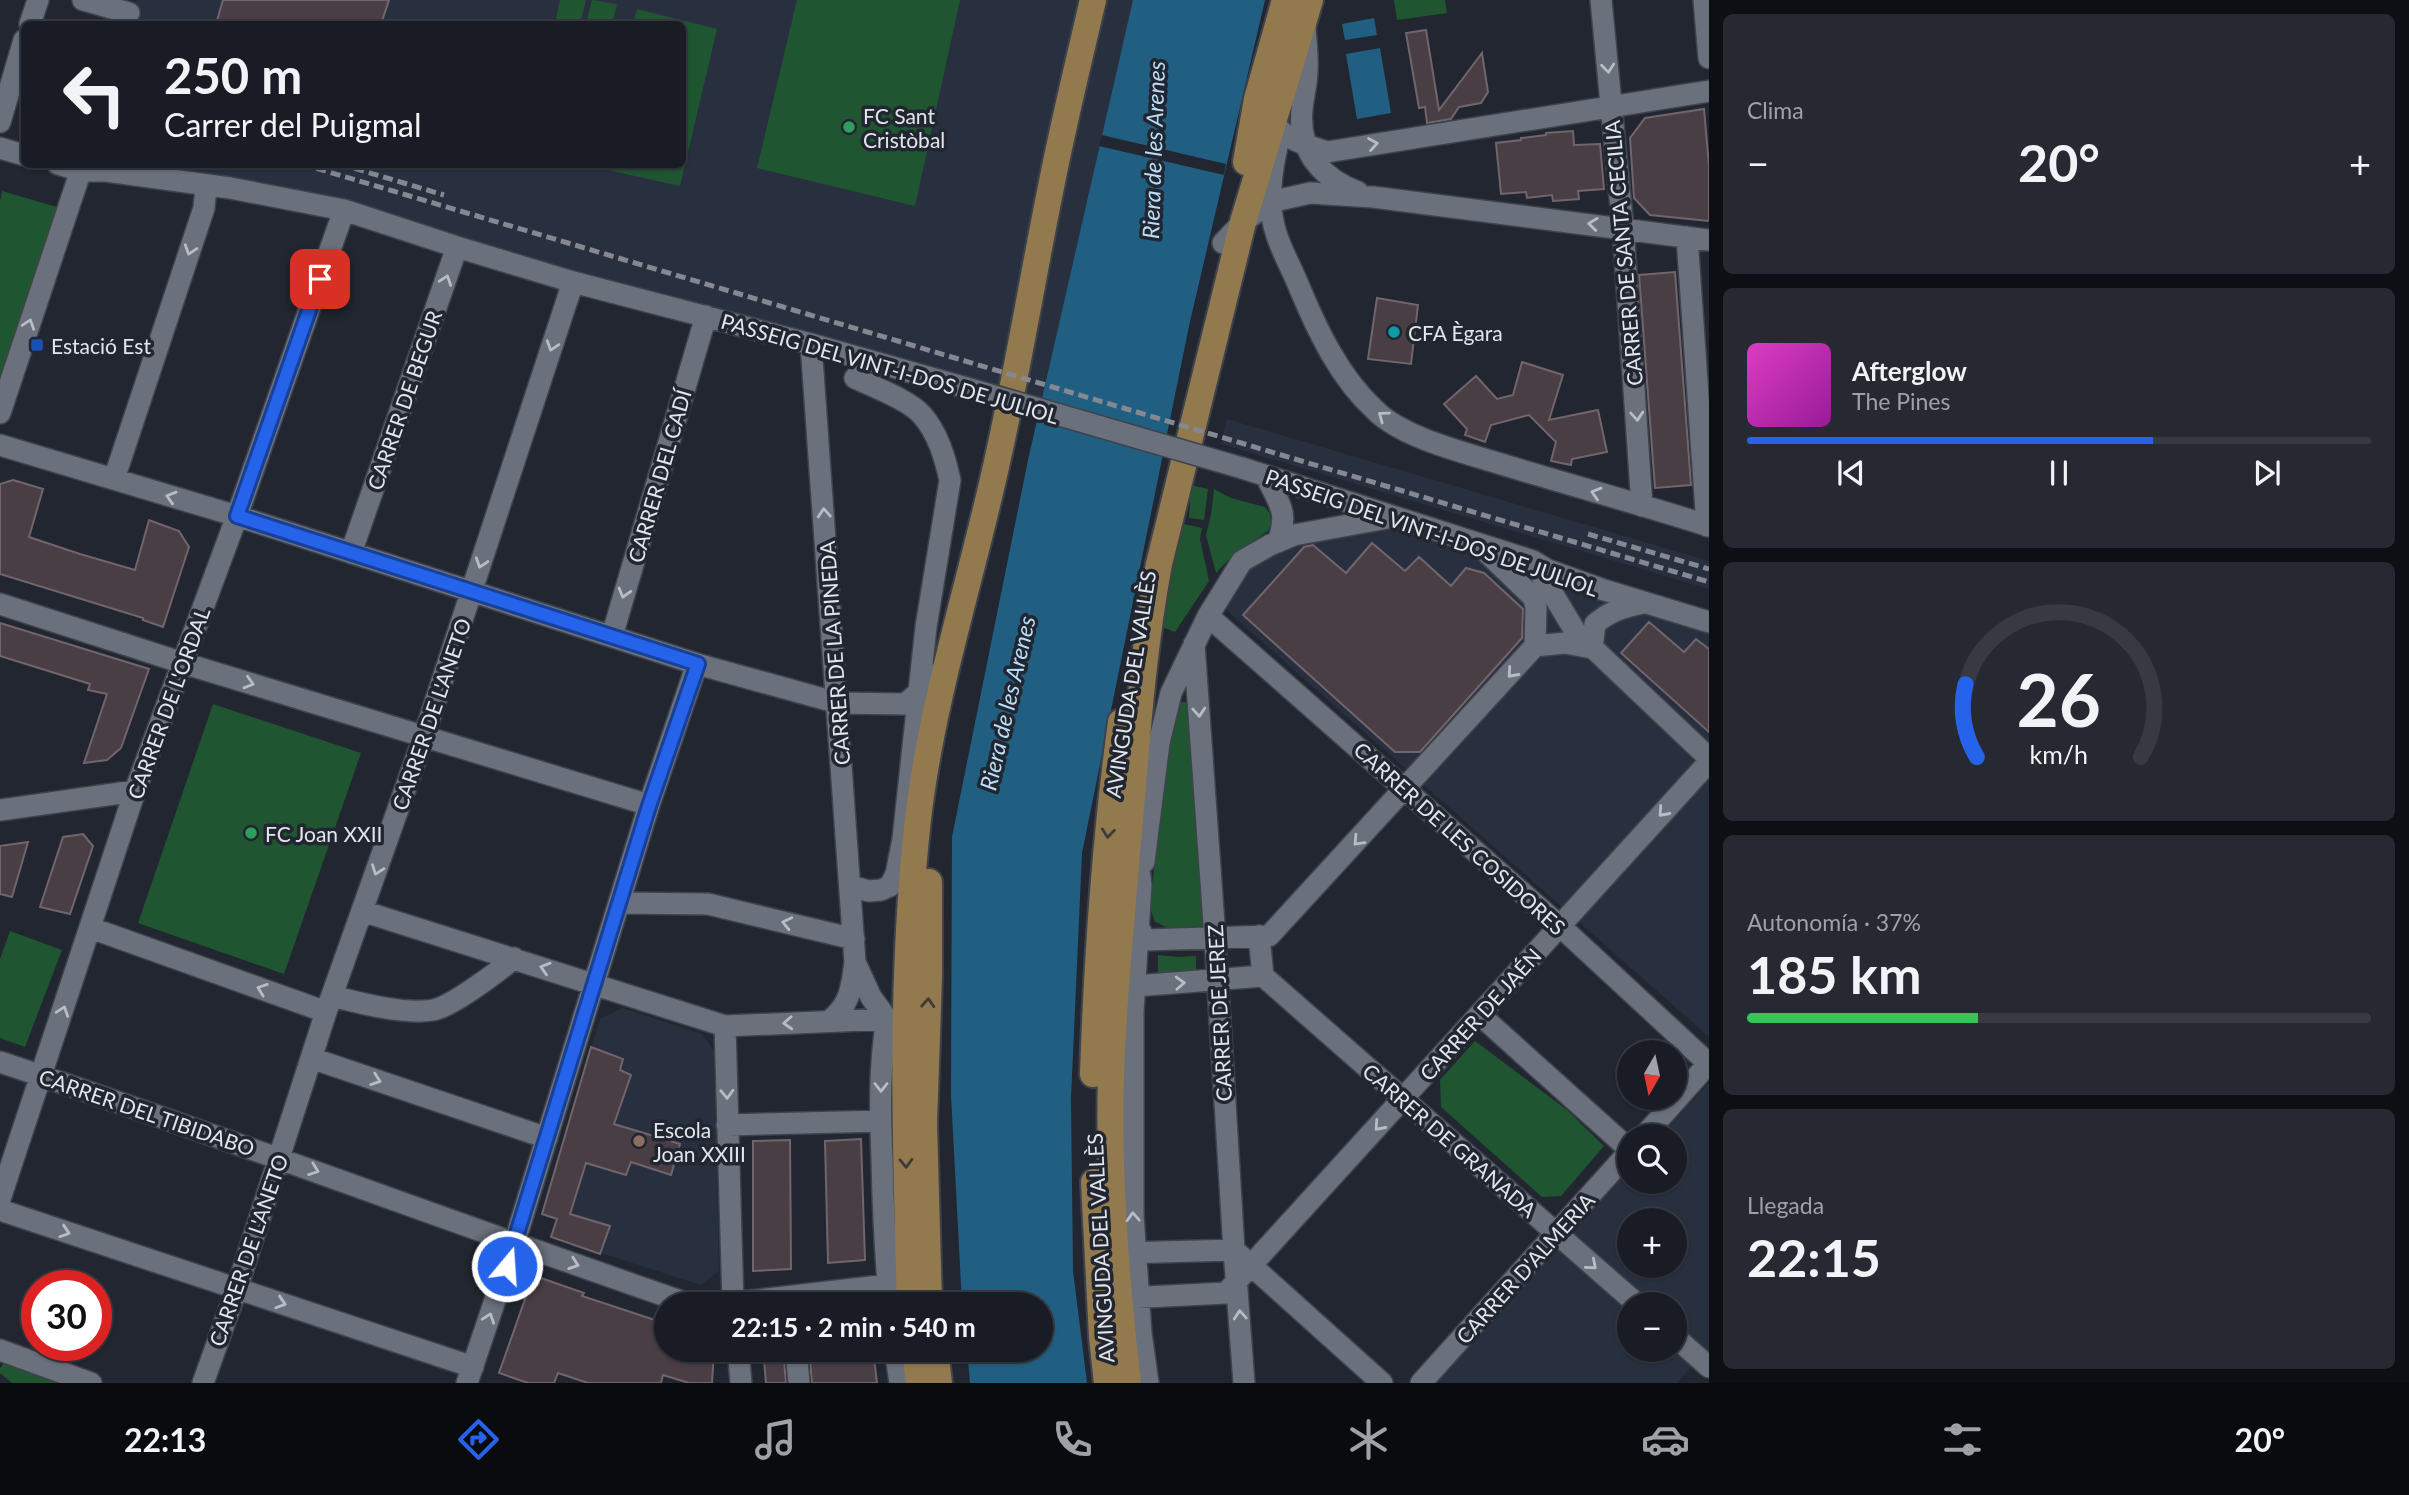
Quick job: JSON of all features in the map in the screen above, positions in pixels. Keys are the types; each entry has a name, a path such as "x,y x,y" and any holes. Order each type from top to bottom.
{"main road":[{"path":"910,1292 905,1123 896,1021 930,738 930,691 948,664 1000,448 1023,344 1052,181 1093,0"},
{"path":"929,1292 925,1071 930,863 947,747 1041,332 1074,146 1108,0"},
{"name":"AVINGUDA DEL VALLÈS","path":"1116,1253 1094,1205 1093,1080 1099,937 1118,741 1138,615 1160,511 1223,243 1244,173 1263,74 1285,0"},
{"name":"AVINGUDA DEL VALLÈS","path":"1128,1383 1116,1253 1111,1077 1125,980 1131,807 1149,616 1243,222 1276,127 1305,21"},
{"name":"AVINGUDA DEL VALLÈS","path":"1107,1383 1119,1298"},
{"path":"917,1362 919,1383"},
{"path":"937,1362 939,1383"}],"street":[{"path":"31,21 38,0"},
{"path":"83,0 129,12"},
{"name":"AVINGUDA DEL VALLÈS","path":"1276,127 1267,111 1267,99 1278,51 1285,0"},
{"name":"CARRER DE SANTA CECILIA","path":"1601,0 1610,90 1609,106 1623,228 1642,506"},
{"path":"1704,0 1709,58"},
{"path":"1305,21 1308,69 1301,111 1307,146 1319,168 1327,176 1340,185 1373,197"},
{"path":"0,122 21,50"},
{"path":"1687,237 1701,334 1708,526 1447,448 1399,427 1375,411 1331,355 1277,237 1270,202 1276,127 1307,146 1326,152 1709,91"},
{"path":"0,148 21,154"},
{"path":"0,412 82,168"},
{"name":"PASSEIG DEL VINT-I-DOS DE JULIOL","path":"82,168 206,184 344,210 573,282 811,344 1242,468 1533,561 1548,570 1709,622"},
{"path":"114,480 204,208 206,184"},
{"path":"1223,243 1243,222 1270,202 1310,192 1373,197 1709,240"},
{"name":"CARRER DE L'ORDAL","path":"0,1199 135,791 237,516 344,210"},
{"name":"CARRER DE BEGUR","path":"351,553 457,247"},
{"name":"CARRER DE L'ANETO","path":"203,1383 237,1288 329,1004 424,736 573,282"},
{"name":"CARRER DEL CADÍ","path":"612,636 706,316"},
{"name":"CARRER DE LA PINEDA","path":"811,344 855,962 851,992 845,1006 829,1021"},
{"path":"850,886 869,891 881,890 890,886 896,874 930,691 926,627 950,480 935,435 921,413 855,378"},
{"path":"0,445 237,516 698,664 838,703 905,704 930,691"},
{"path":"1266,476 1284,512 1283,528 1278,542"},
{"name":"AVINGUDA DEL VALLÈS","path":"1148,1383 1119,1298 1116,1253 1132,1139 1125,980 1139,928 1141,885 1159,743 1171,693 1208,616 1242,561 1294,535 1393,517"},
{"path":"1139,928 1145,940 1269,936 1535,646 1536,606 1532,597 1478,543"},
{"path":"1533,561 1564,615 1592,648 1709,760"},
{"path":"1592,648 1595,624 1620,607 1646,602"},
{"path":"0,604 649,806"},
{"name":"CARRER DE LES COSIDORES","path":"1208,616 1560,926 1709,1064"},
{"path":"1535,646 1565,643 1592,648"},
{"name":"CARRER DE JEREZ","path":"1194,644 1234,1250"},
{"path":"0,1210 237,1288 470,1375 514,1244 649,806 698,664"},
{"name":"CARRER DE JAÉN","path":"1245,1274 1709,760"},
{"path":"0,810 135,791"},
{"name":"AVINGUDA DEL VALLÈS","path":"1131,807 1141,885"},
{"path":"619,903 708,904 854,939"},
{"path":"362,911 725,1026 896,1021 881,1053 881,1121 889,1292"},
{"path":"91,928 329,1004 393,1009 436,1010 448,1005 496,974 514,958"},
{"path":"1099,937 1125,980 1217,981 1264,976 1259,936"},
{"name":"CARRER DE LA PINEDA","path":"855,962 871,998 916,1038 925,1071"},
{"name":"CARRER DE GRANADA","path":"1264,976 1623,1292"},
{"path":"1480,1015 1617,1139"},
{"path":"725,1026 730,1292"},
{"path":"311,1058 547,1138"},
{"name":"CARRER DEL TIBIDABO","path":"0,1062 654,1292"},
{"path":"1655,1124 1709,1064"},
{"path":"727,1125 881,1121"},
{"name":"AVINGUDA DEL VALLÈS","path":"1112,1173 1132,1139"},
{"name":"CARRER D'ALMERIA","path":"1421,1383 1617,1164"},
{"path":"1116,1253 1234,1250 1245,1274 1244,1383"},
{"path":"1119,1298 1226,1293 1245,1274"},
{"path":"1245,1274 1382,1383"},
{"path":"1687,1348 1709,1369 1698,1383"},
{"path":"0,1350 91,1383"},
{"path":"739,1362 741,1383"},
{"path":"797,1362 799,1383"},
{"path":"897,1362 900,1383"}],"shaded area":[{"path":"137,0 1176,0 1130,434 445,240 103,168 686,168 686,21 128,21"},
{"path":"1227,419 1709,561 1709,589 1221,444"},
{"path":"1341,515 1709,620 1709,1037 1225,609 1269,536"},
{"name":"Escola Joan XXIII","path":"623,1008 702,1034 714,1051 719,1271 701,1285 551,1237 557,1219 542,1214 600,1019"},
{"path":"1709,1083 1709,1354 1705,1351 1677,1383 1433,1383 1617,1183 1617,1194 1687,1194 1687,1124 1671,1124 1687,1110"}],"green space":[{"path":"560,0 586,0 581,21 556,21"},
{"path":"592,0 617,4 613,21 587,21"},
{"name":"FC Sant Cristòbal","path":"797,0 960,0 915,206 757,168"},
{"path":"1394,0 1445,0 1447,13 1397,20"},
{"path":"637,9 685,21 634,21"},
{"path":"686,21 717,29 686,161"},
{"path":"599,168 684,168 680,186"},
{"path":"2,191 57,207 0,380 0,201"},
{"path":"1191,485 1208,489 1204,520 1189,518"},
{"path":"1214,489 1231,498 1265,507 1270,514 1271,524 1268,531 1234,554 1216,573 1206,535"},
{"path":"1184,524 1202,528 1200,539 1209,581 1175,632 1159,626 1180,527"},
{"path":"1193,701 1206,926 1168,928 1155,922 1150,908 1167,744 1175,703"},
{"name":"FC Joan XXII","path":"213,704 361,753 284,974 138,923"},
{"path":"10,931 62,950 25,1047 0,1038 0,959"},
{"path":"1158,955 1196,956 1196,975 1158,977"},
{"path":"1475,1041 1567,1110 1604,1146 1561,1196 1542,1197 1441,1107 1440,1080"},
{"path":"5,1362 66,1383 12,1383 0,1373"}],"water":[{"name":"Riera de les Arenes","path":"1133,0 1265,0 1189,326 1082,853 1071,1098 1073,1271 1087,1383 970,1383 968,1362 1053,1362 1053,1292 961,1292 951,1095 952,837 1028,460"},
{"path":"1374,18 1377,35 1345,40 1342,24"},
{"path":"1380,48 1391,113 1357,119 1346,54"}],"pier":[{"path":"1102,135 1226,164 1224,175 1099,146"}],"building":[{"path":"223,0 389,0 382,21 217,21"},
{"path":"1426,30 1439,110 1482,53 1488,92 1481,103 1459,107 1451,119 1427,123 1425,107 1419,108 1406,33"},
{"path":"1704,109 1709,166 1709,221 1650,215 1634,198 1630,138 1645,118"},
{"path":"1573,131 1574,145 1600,144 1604,189 1578,191 1579,199 1553,201 1552,195 1527,198 1526,192 1501,194 1496,143 1546,133"},
{"path":"1675,272 1691,485 1655,488 1639,275"},
{"name":"CFA Ègara","path":"1377,298 1418,305 1411,364 1368,359"},
{"path":"1522,362 1563,375 1549,420 1598,410 1607,452 1572,459 1571,465 1551,461 1556,442 1529,415 1491,425 1485,442 1465,435 1467,429 1444,404 1476,376 1497,399 1513,395"},
{"path":"13,480 43,489 29,537 80,554 135,570 149,520 179,531 189,547 163,627 143,618 0,574 0,484"},
{"path":"1372,543 1405,571 1419,557 1451,586 1466,568 1484,573 1523,609 1522,638 1420,752 1395,752 1243,615 1304,547 1313,545 1346,573"},
{"path":"1649,622 1684,652 1696,639 1709,649 1709,732 1621,653"},
{"path":"0,623 149,669 121,748 107,760 84,763 107,694 88,690 90,684 0,656"},
{"path":"83,834 93,846 70,914 40,907 63,837"},
{"path":"28,842 12,897 0,894 0,846"},
{"path":"591,1047 623,1059 620,1070 631,1075 614,1124 680,1144 671,1175 631,1162 626,1175 586,1163 570,1214 610,1226 600,1254 551,1237 557,1219 542,1214"},
{"path":"861,1139 865,1260 828,1263 825,1141"},
{"path":"790,1140 791,1269 753,1271 753,1141"},
{"path":"541,1278 584,1293 582,1296 654,1320 654,1362 713,1362 712,1383 689,1383 663,1375 661,1383 588,1383 558,1373 554,1383 528,1383 499,1373 530,1285"},
{"path":"764,1362 784,1362 786,1383 766,1383"},
{"path":"810,1362 875,1362 877,1383 812,1383"}],"railway":[{"path":"315,168 1709,582"},
{"path":"353,168 444,195"},
{"path":"1588,534 1709,569"}],"place":[{"name":"FC Sant Cristòbal","path":"849,127"},
{"name":"CFA Ègara","path":"1394,332"},
{"name":"Estació Est","path":"37,345"},
{"name":"FC Joan XXII","path":"251,833"},
{"name":"Escola Joan XXIII","path":"639,1141"}],"route":[{"path":"320,279 237,516 698,664 649,806 507,1266"}]}
